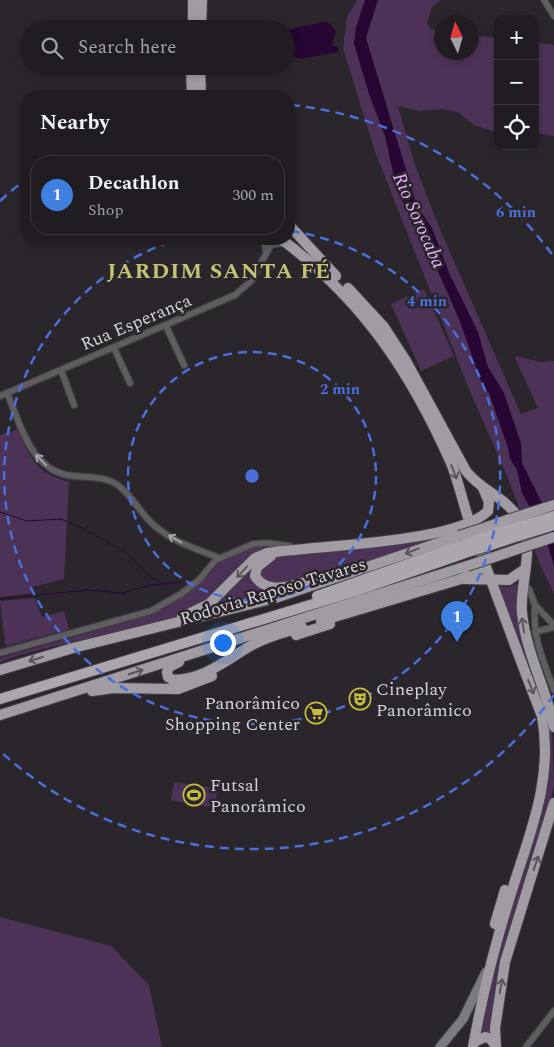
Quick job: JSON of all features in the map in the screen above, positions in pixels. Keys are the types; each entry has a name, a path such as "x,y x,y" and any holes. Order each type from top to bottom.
{"highway":[{"path":"192,20 193,0"},
{"path":"201,20 202,0"},
{"path":"191,75 192,90"},
{"path":"200,75 201,90"},
{"path":"295,231 384,327 406,361 475,484 505,503 520,520 526,532 522,611 526,640 551,711 554,727"},
{"path":"288,245 329,277 379,334 400,365 451,464 469,522 542,716 547,739 544,789 491,960 474,1044"},
{"path":"0,670 51,654 275,598 461,540 469,522 479,518 488,511 489,507 483,488"},
{"path":"464,504 479,518"},
{"path":"461,540 464,504"},
{"name":"Rodovia Raposo Tavares","path":"0,692 355,584 507,520 554,505"},
{"name":"Rodovia Raposo Tavares","path":"0,699 356,591 461,540 554,516"},
{"name":"Rodovia Raposo Tavares","path":"461,540 554,525"},
{"path":"0,715 554,537"},
{"path":"131,634 187,615 209,604 255,558 267,553 397,540 461,540"},
{"path":"305,548 272,555 263,560 256,568 255,576 259,583 278,588 369,568"},
{"path":"246,637 177,662 169,667 168,677 180,680 201,674 226,663 265,638 461,579 479,570 484,562"},
{"path":"461,579 509,580 525,569"},
{"path":"475,579 486,586 495,603 501,608"},
{"path":"56,696 114,688 178,689 218,674 261,647 375,610 382,604"},
{"path":"0,705 46,685"},
{"path":"496,943 495,924 499,909 544,789"},
{"path":"496,1047 495,1028 505,962 554,803"},
{"path":"474,1044 485,1037 496,1047"}],"main road":[{"path":"440,1047 463,1018 491,960"}],"street":[{"path":"544,0 554,16"},
{"path":"265,245 266,252"},
{"path":"266,252 270,245"},
{"path":"285,245 293,248"},
{"name":"Rua Esperança","path":"0,396 235,295 251,281 266,252"},
{"path":"166,326 184,365"},
{"path":"114,348 130,383"},
{"path":"61,370 74,405"},
{"path":"7,393 28,443 43,463 53,471 115,483 124,490 154,526 172,538 219,558"},
{"path":"0,652 151,611 181,594 219,558 260,542 305,548"},
{"path":"523,583 529,589 536,605 554,626 534,632"},
{"path":"536,605 534,632 554,690"},
{"path":"526,1046 554,1011"}],"shaded area":[{"path":"357,0 441,0 432,7 427,23 430,29 434,30 434,60 479,60 479,36 494,38 494,132 474,125 458,112 442,109 421,111 398,106 415,165 439,227 521,414 538,408 515,358 516,356 540,362 554,361 554,593 541,567 508,478 469,389 374,149 343,48 347,17"},
{"path":"539,43 554,45 554,136 539,134"},
{"path":"424,289 454,356 421,371 391,304"},
{"path":"18,429 26,449 36,463 49,474 69,482 64,579 32,587 34,593 0,597 0,435"},
{"path":"464,530 359,565 293,584 266,583 259,575 267,562 281,556"},
{"path":"254,547 276,548 219,593 182,614 160,622 45,648 0,662 0,658 150,615 182,597 209,575 220,562"},
{"path":"258,562 259,587 268,594 213,607"},
{"path":"520,583 519,604 552,730 554,785 549,812 518,907 492,1037 477,1036 493,964 545,792 550,755 548,730 496,585 508,587"},
{"path":"35,598 42,617 64,611 69,629 7,646 5,644 0,601"},
{"name":"Futsal Panorâmico","path":"174,782 218,789 215,808 171,800"},
{"path":"0,917 111,946 149,985 162,1047 0,1047"}],"water":[{"name":"Rio Sorocaba","path":"365,0 378,0 366,38 417,206 432,228 449,273 478,332 488,367 504,393 521,443 522,463 554,527 554,566 544,533 522,493 517,470 510,459 489,393 482,384 459,319 430,253 397,191 385,136 369,94 354,44 356,27"},
{"path":"328,22 336,31 332,45 339,48 338,52 301,59 295,57 295,28"}],"waterway":[{"path":"0,512 27,521 61,519 80,527 127,553 151,577 166,585"},
{"path":"0,599 87,590 122,593 151,585 182,582"}],"place":[{"name":"Decathlon","path":"457,642"},
{"name":"Cineplay Panorâmico","path":"360,699"},
{"name":"Panorâmico Shopping Center","path":"316,713"},
{"name":"Futsal Panorâmico","path":"194,795"}],"district":[{"name":"JARDIM SANTA FÉ","path":"219,270"}]}
